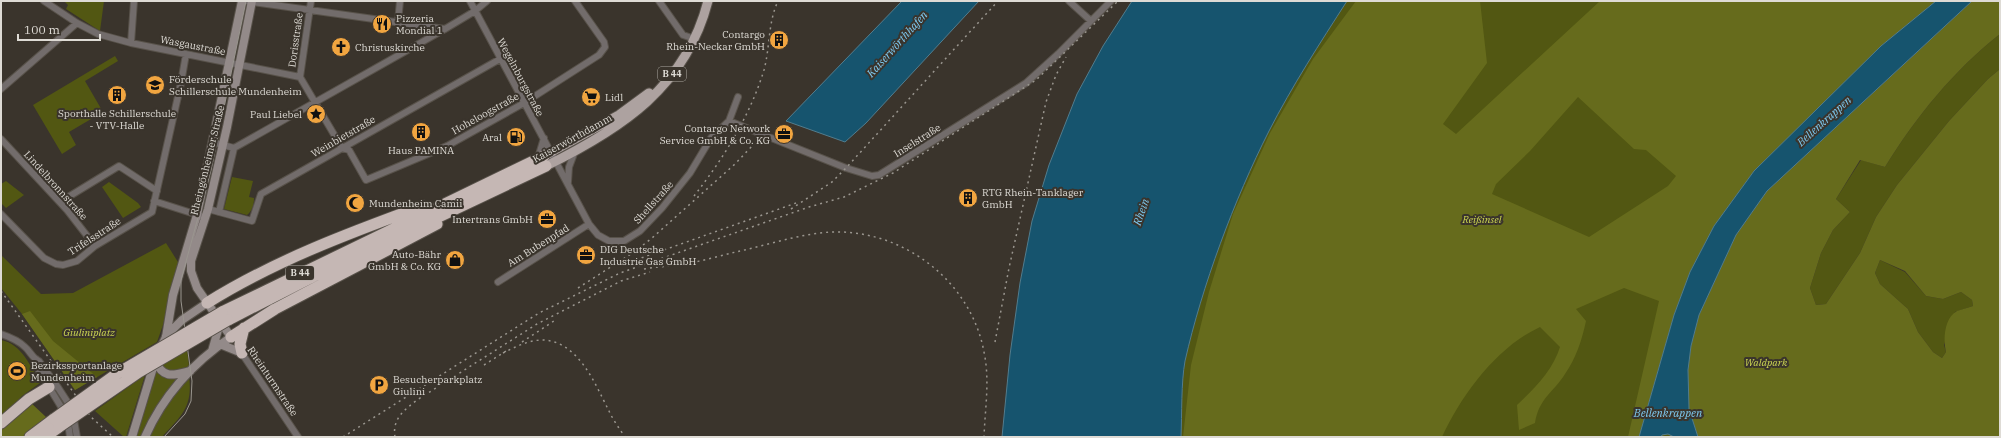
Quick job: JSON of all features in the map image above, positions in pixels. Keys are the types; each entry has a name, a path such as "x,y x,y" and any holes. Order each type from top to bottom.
{"highway":[{"name":"Kaiserwörthdamm","path":"478,187 547,159"},
{"name":"Kaiserwörthdamm","path":"460,207 547,159"},
{"path":"207,303 292,257 358,230 478,187"},
{"name":"B 44","path":"45,437 57,423 118,373 478,187"},
{"path":"231,337 244,328 318,287 421,234 460,207"},
{"name":"B 44","path":"223,318 460,207"},
{"path":"242,353 240,344 244,328"},
{"path":"1,423 29,399 53,387"},
{"name":"B 44","path":"30,437 57,423"}],"main road":[{"name":"Kaiserwörthdamm","path":"547,159 619,115 648,94 671,68 689,37 702,1"},
{"name":"Kaiserwörthdamm","path":"547,159 575,151 620,124 656,93 677,69 691,47 701,25 708,1"}],"street":[{"name":"Wasgaustraße","path":"44,1 77,23 98,34 130,43 300,77"},
{"path":"130,43 134,1"},
{"path":"248,1 445,29"},
{"name":"Rheingönheimer Straße","path":"166,337 180,272 203,213 212,142 229,62 248,1"},
{"name":"Rheingönheimer Straße","path":"231,337 223,318 207,303 196,288 191,271 191,261 223,144 239,64 248,1"},
{"name":"Dorisstraße","path":"311,1 300,77 313,102 342,148 349,150 366,180"},
{"path":"398,22 400,1"},
{"name":"Wegelnburgstraße","path":"470,1 544,138 547,159"},
{"path":"219,212 234,148 313,102 445,29 475,11 487,1"},
{"name":"Hoheloogstraße","path":"366,180 447,146 524,103 599,55 605,47 604,42 575,1"},
{"path":"659,1 683,35 689,37"},
{"path":"1069,1 1091,21"},
{"name":"Inselstraße","path":"729,121 854,171 872,176 879,175 1026,83 1058,54 1111,1"},
{"path":"1,89 77,23"},
{"name":"Trifelsstraße","path":"1,214 44,258 56,264 63,265 77,261 95,246 152,212 181,83 186,54"},
{"name":"Weinbietstraße","path":"203,213 219,212 252,221 261,194 500,59"},
{"name":"Shellstraße","path":"547,159 568,184 590,224 598,235 609,241 624,241 637,234 652,220 690,174 711,138 729,121 738,97"},
{"name":"Lindelbronnstraße","path":"1,138 60,202 95,246"},
{"path":"544,138 547,159"},
{"path":"212,142 234,148"},
{"path":"568,184 569,167 575,151"},
{"path":"60,202 118,166 157,191"},
{"path":"154,201 203,213"},
{"name":"Am Bubenpfad","path":"498,282 590,224"},
{"path":"132,437 155,360 166,337 182,320 207,303"},
{"path":"212,351 223,318"},
{"path":"1,334 18,341 36,359 35,364 72,409 77,437"},
{"path":"145,437 164,403 190,370 220,344 231,337"},
{"name":"Rheinturmstraße","path":"231,337 298,437"},
{"path":"220,344 242,353"},
{"path":"155,360 163,373 170,375 190,370"},
{"path":"53,387 65,414 70,437"}],"green space":[{"path":"64,1 104,1 100,31 66,9 68,5"},
{"name":"Reißinsel","path":"1326,1 1970,1 1863,101 1700,437 1162,437 1179,314"},
{"name":"Reißinsel","path":"1356,1 1480,1 1487,63 1443,124 1456,134 1600,1 1936,1 1881,46 1754,171 1714,226 1690,272 1674,315 1639,437 1628,437 1659,301 1624,288 1576,309 1586,321 1580,342 1569,368 1543,402 1537,414 1535,423 1519,430 1517,405 1536,386 1548,371 1553,364 1560,347 1540,327 1509,347 1482,373 1460,404 1442,437 1183,437 1191,365 1209,292 1233,214 1270,133 1313,59","holes":["1578,97 1634,149 1646,150 1676,176 1668,186 1589,237 1492,194 1496,184 1530,151"]},
{"name":"Waldpark","path":"1972,1 2000,1 2000,34 1967,63 1936,96 1909,130 1885,167 1860,160 1836,199 1850,212 1833,230 1821,253 1810,288 1816,305 1826,304 1860,253 1876,217 1897,185 1949,121 1988,79 2000,69 2000,437 1698,437 1689,409 1688,370 1691,346 1699,315 1736,235 1767,191","holes":["1880,260 1905,271 1926,296 1943,299 1961,292 1972,300 1973,306 1957,311 1949,319 1945,336 1946,352 1942,358 1933,352 1918,332 1908,309 1880,284 1875,273"]},
{"path":"2000,34 2000,69 1988,79 1949,121 1897,185 1876,217 1860,253 1826,304 1816,305 1810,288 1821,253 1833,230 1850,212 1836,199 1861,160 1885,167 1909,130 1936,96 1967,63"},
{"path":"115,56 118,61 85,81 103,112 69,132 76,145 62,154 33,105"},
{"path":"232,177 253,181 249,197 254,198 254,203 247,215 224,209"},
{"path":"6,181 24,195 6,208 1,203 1,184"},
{"path":"109,182 138,203 141,207 123,218 102,187"},
{"name":"Giuliniplatz","path":"166,243 178,262 163,325 157,342 75,390 22,314 1,288 1,255 41,294 73,293"},
{"path":"1880,260 1905,272 1926,296 1943,299 1961,292 1972,300 1973,306 1955,312 1944,345 1946,352 1942,358 1933,352 1918,332 1908,309 1880,284 1875,273"},
{"path":"30,311 53,341 97,377 75,390 22,314"},
{"name":"Bezirkssportanlage Mundenheim","path":"1,340 15,346 20,351 29,363 40,383 22,396 1,419"},
{"path":"187,349 189,366 183,370 169,373 160,365"},
{"path":"156,370 179,377 142,437 136,437"},
{"path":"145,375 126,437 124,437 95,411"},
{"path":"189,376 189,396 180,416 162,437 148,437 169,401"},
{"path":"30,402 46,417 24,437 1,437 1,429"}],"water":[{"name":"Kaiserwörthhafen","path":"902,1 979,1 866,123 845,142 786,121"},
{"name":"Rhein","path":"1132,1 1347,1 1297,81 1269,131 1220,244 1200,303 1185,361 1182,389 1181,437 1002,437 1010,355 1020,283 1032,221 1049,165 1077,94 1103,46"},
{"name":"Bellenkrappen","path":"1936,1 1972,1 1767,191 1736,235 1699,315 1691,346 1688,370 1689,409 1698,437 1674,437 1668,434 1662,435 1661,437 1639,437 1674,315 1690,272 1714,226 1754,171 1881,46"}],"tram line":[{"path":"164,437 185,414 191,401 192,381 181,301 181,280 211,170 246,1"}],"railway":[{"path":"694,196 735,136 751,104 764,70 772,18 778,1"},
{"path":"791,209 832,182 846,168 998,1"},
{"path":"343,437 539,313 620,273 809,207 844,197 893,173 1036,80 1118,1"},
{"path":"995,342 1009,268 1046,102 1056,75 1066,57"},
{"path":"578,288 634,252 652,238 735,164 754,144"},
{"path":"619,266 796,203"},
{"path":"644,269 687,264 795,237 831,232 858,233 883,240 908,250 930,264 949,282 965,303 977,326 984,352 987,373 984,437"},
{"path":"395,437 395,425 397,420 404,411 417,400 537,324 621,281 650,272"},
{"path":"1,291 91,417 113,437"},
{"path":"522,342 557,319"},
{"path":"503,353 526,343 540,340 553,342 565,347 584,365 598,388 612,418 625,437"},
{"path":"484,365 506,351"}],"place":[{"name":"Pizzeria Mondial 1","path":"382,24"},
{"name":"Contargo Rhein-Neckar GmbH","path":"779,40"},
{"name":"Christuskirche","path":"341,47"},
{"name":"Förderschule Schillerschule Mundenheim","path":"155,85"},
{"name":"Sporthalle Schillerschule - VTV-Halle","path":"117,95"},
{"name":"Lidl","path":"591,97"},
{"name":"Paul Liebel","path":"316,114"},
{"name":"Haus PAMINA","path":"421,132"},
{"name":"Contargo Network Service GmbH & Co. KG","path":"784,134"},
{"name":"Aral","path":"516,137"},
{"name":"RTG Rhein-Tanklager GmbH","path":"968,198"},
{"name":"Mundenheim Camii","path":"355,203"},
{"name":"Intertrans GmbH","path":"547,219"},
{"name":"DIG Deutsche Industrie Gas GmbH","path":"586,255"},
{"name":"Auto-Bähr GmbH & Co. KG","path":"455,260"},
{"name":"Bezirkssportanlage Mundenheim","path":"17,371"},
{"name":"Besucherparkplatz Giulini","path":"379,385"}]}
